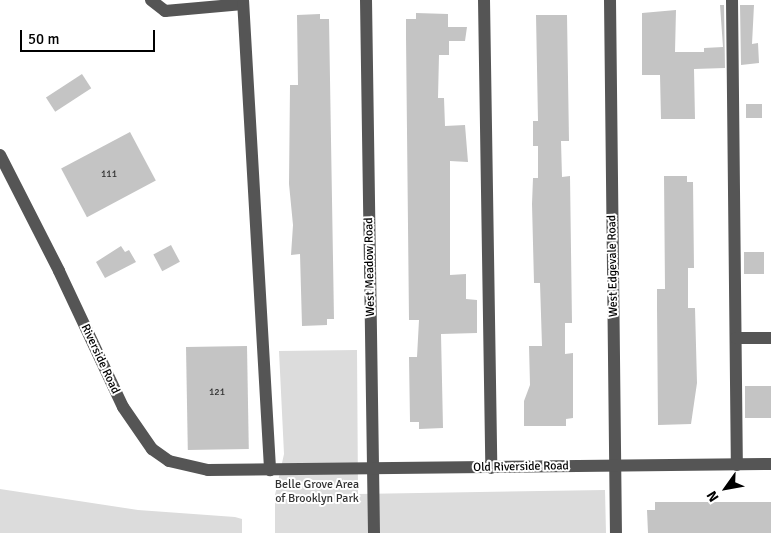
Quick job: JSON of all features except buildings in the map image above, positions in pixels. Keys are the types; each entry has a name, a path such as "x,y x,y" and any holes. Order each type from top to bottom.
{"street":[{"path":"151,0 164,11 243,2 270,470"},
{"name":"West Meadow Road","path":"366,0 374,533"},
{"path":"484,0 491,468"},
{"name":"West Edgevale Road","path":"610,0 616,533"},
{"path":"732,0 737,465"},
{"name":"Riverside Road","path":"0,155 59,271 123,407 152,449 185,467 270,470"},
{"path":"736,338 771,338"},
{"name":"Old Riverside Road","path":"270,470 771,464"}],"green space":[{"name":"Belle Grove Area of Brooklyn Park","path":"357,350 358,494 605,490 606,533 275,533 275,495 284,454 279,351"},
{"path":"0,489 138,510 235,517 242,519 242,533 0,533"}]}
